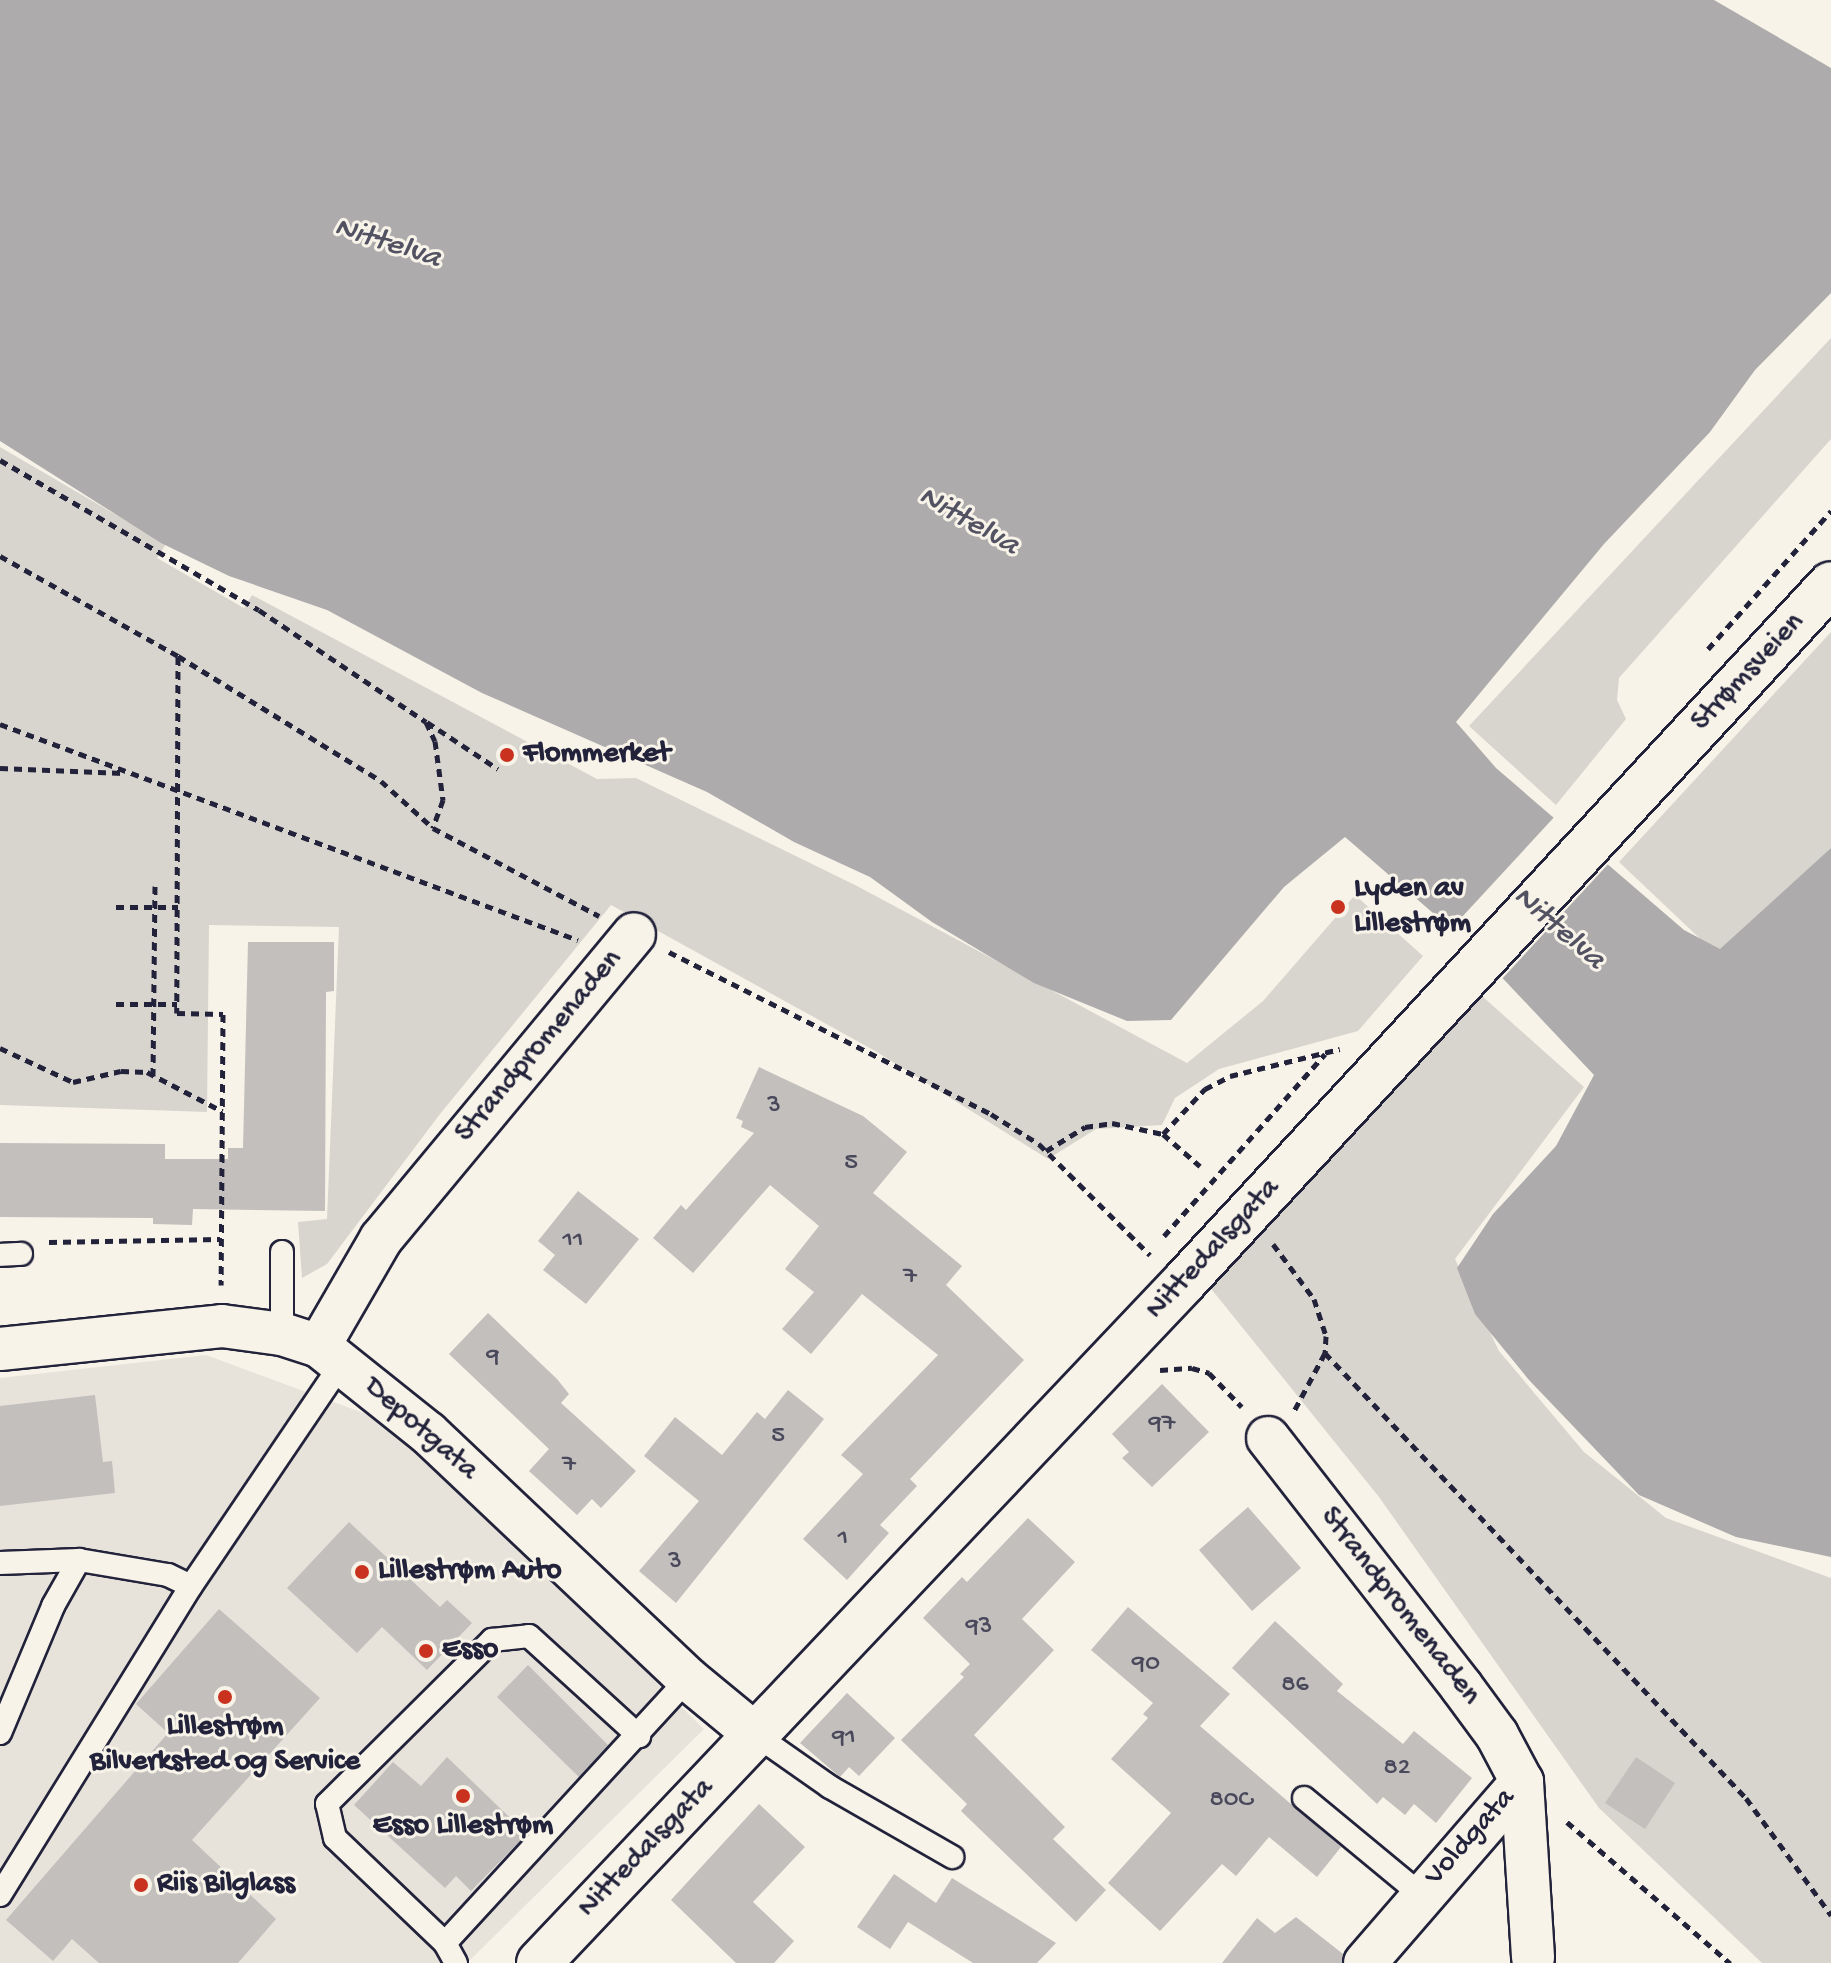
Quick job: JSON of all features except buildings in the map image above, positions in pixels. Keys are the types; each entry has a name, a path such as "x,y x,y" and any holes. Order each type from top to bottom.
{"main road":[{"name":"Strømsveien","path":"1668,761 1831,584"},
{"name":"Nittedalsgata","path":"539,1963 1668,761"}],"street":[{"name":"Strandpromenaden","path":"314,1348 381,1239 625,945"},
{"path":"0,1349 222,1326 314,1348"},
{"name":"Depotgata","path":"314,1348 428,1433 688,1679 756,1735"},
{"name":"Strandpromenaden","path":"1268,1438 1461,1686 1497,1735 1522,1782"},
{"path":"1522,1782 1533,1958"},
{"name":"Voldgata","path":"1365,1963 1420,1894 1522,1782"}],"lane":[{"path":"0,1895 191,1586 314,1348 282,1252"},
{"path":"0,1563 79,1560 168,1575 191,1586"},
{"path":"0,1733 53,1606 79,1560"},
{"path":"639,1736 529,1636 492,1640 327,1804 335,1838 451,1953 639,1736 688,1679"},
{"path":"756,1735 830,1787 952,1857"},
{"name":"Voldgata","path":"1304,1798 1420,1894"}],"path":[{"path":"0,460 259,610 498,769"},
{"path":"0,556 178,656 381,781 433,828 625,945"},
{"path":"178,656 177,1013 223,1014 222,1326"},
{"path":"426,722 435,741 443,800 433,828"},
{"path":"0,724 129,773 625,945"},
{"path":"0,768 129,773"},
{"path":"153,1076 155,886"},
{"path":"116,907 178,907"},
{"name":"Strandpromenaden","path":"625,945 952,1093 1046,1151 1150,1255"},
{"path":"116,1004 177,1004"},
{"path":"1163,1134 1205,1089 1230,1076 1346,1046"},
{"path":"0,1048 73,1082 121,1071 153,1076 222,1111"},
{"path":"1046,1151 1085,1127 1112,1123 1163,1134 1200,1166"},
{"path":"1145,1376 1170,1367 1209,1373 1268,1438 1296,1409 1325,1353 1324,1323 1314,1299 1265,1235"},
{"path":"17,1250 220,1239"},
{"path":"1325,1353 1746,1798 1831,1915"},
{"path":"1522,1782 1730,1963"}],"shaded area":[{"path":"1831,338 1831,439 1619,678 1617,700 1626,719 1556,805 1469,726"},
{"path":"0,447 166,544 157,558 244,608 252,595 597,779 636,778 857,886 1187,1063 1263,1001 1355,895 1423,956 1358,1031 1219,1069 1175,1098 1162,1125 1096,1129 1048,1159 877,1052 611,905 440,1114 327,1264 302,1278 298,1222 327,1219 339,927 209,925 207,1112 0,1105"},
{"path":"1831,632 1831,861 1731,968 1619,862"},
{"path":"1473,988 1584,1087 1455,1259 1499,1351 1584,1452 1666,1518 1831,1578 1831,1963 1762,1963 1599,1808 1379,1497 1200,1275"},
{"path":"206,1355 393,1424 704,1729 467,1963 0,1963 0,1378"}],"water":[{"name":"Nittelva","path":"0,0 1714,0 1831,68 1831,293 1755,370 1710,432 1604,544 1456,722 1496,768 1684,930 1720,949 1831,848 1831,1557 1736,1537 1639,1495 1529,1380 1475,1314 1457,1268 1493,1214 1556,1146 1594,1075 1477,951 1345,837 1284,887 1171,1020 1127,1021 1034,983 932,922 870,877 794,842 707,792 482,693 327,610 229,576 161,543 0,441"}],"pier":[{"path":"1558,813 1612,860 1500,981 1449,931"}],"place":[{"name":"Flommerket","path":"507,755"},
{"name":"Lyden av Lillestrøm","path":"1338,907"},
{"name":"Lillestrøm Auto","path":"362,1572"},
{"name":"Esso","path":"426,1651"},
{"name":"Lillestrøm Bilverksted og Service","path":"225,1697"},
{"name":"Esso Lillestrøm","path":"463,1796"},
{"name":"Riis Bilglass","path":"141,1885"}]}
